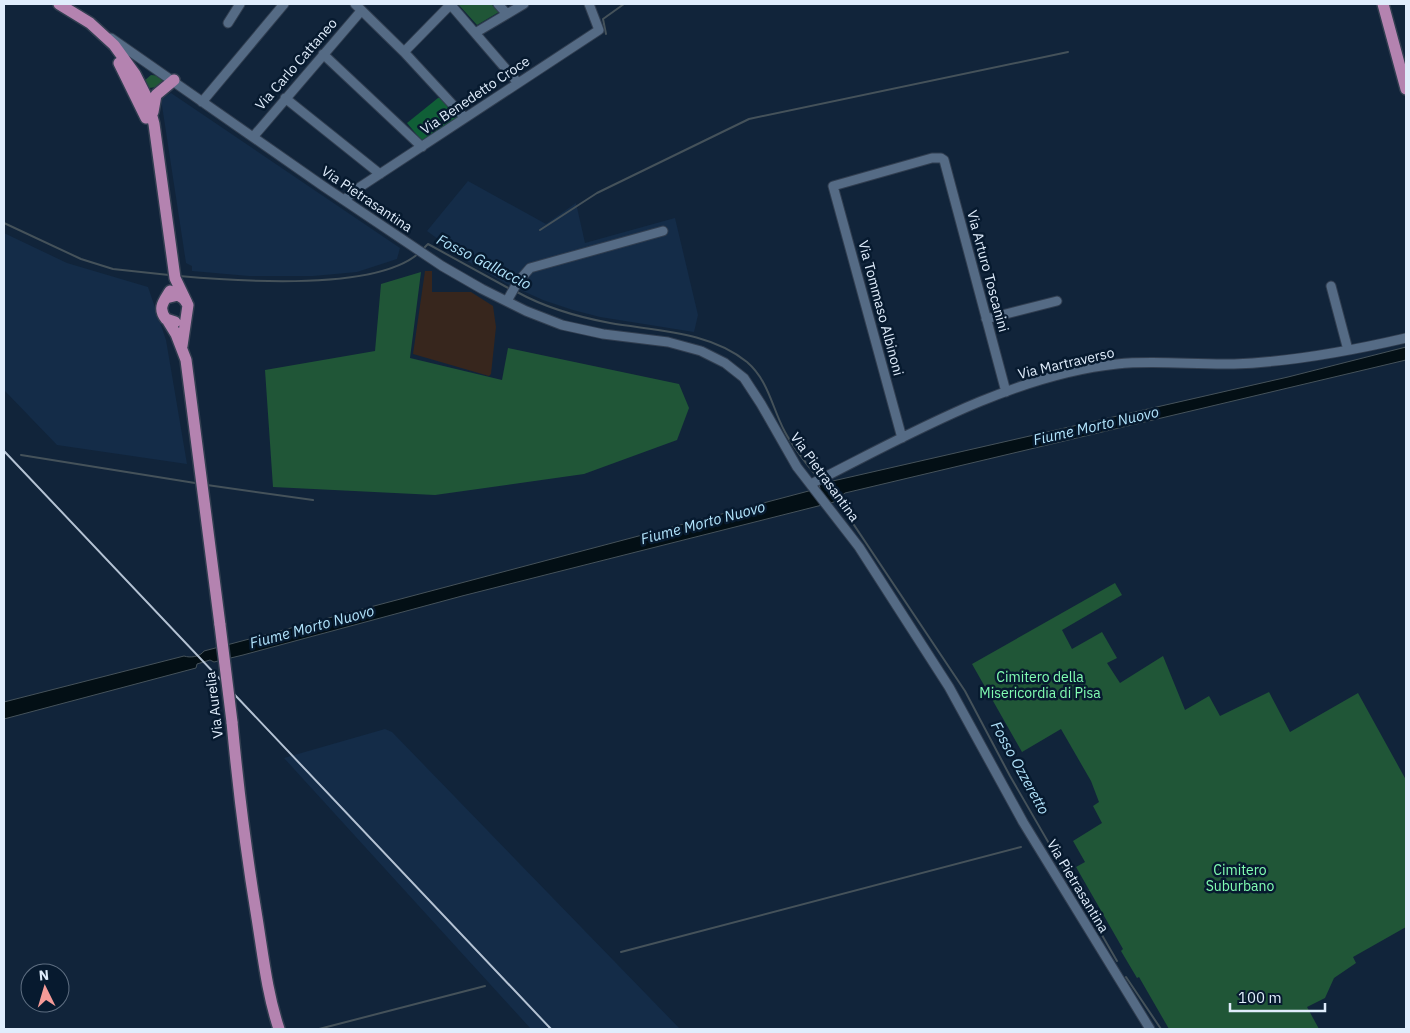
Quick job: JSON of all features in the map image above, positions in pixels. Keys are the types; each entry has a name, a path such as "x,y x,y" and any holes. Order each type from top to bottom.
{"main road":[{"path":"1383,4 1406,89"},
{"path":"61,5 92,25 114,45 135,74 147,98 153,120 175,278 187,302 188,309 186,316 178,322 168,320 161,310 175,278"},
{"path":"61,5 96,35 118,62 144,110 157,148"},
{"path":"153,120 155,97 174,80"},
{"path":"166,298 178,295 187,302"},
{"name":"Via Aurelia","path":"182,347 186,316"},
{"name":"Via Aurelia","path":"168,320 182,347 186,360 232,722 239,795 269,996 278,1029"}],"street":[{"path":"228,24 240,4"},
{"path":"202,102 284,4"},
{"path":"404,52 450,4 518,83"},
{"path":"498,4 506,14"},
{"path":"475,33 524,4"},
{"name":"Via Benedetto Croce","path":"344,200 360,186 599,30 589,4"},
{"path":"358,7 404,52 465,118"},
{"name":"Via Carlo Cattaneo","path":"253,136 323,54 358,7"},
{"name":"Via Pietrasantina","path":"92,25 427,256 507,301 562,325 603,334 680,345 701,351 720,360 737,372 751,387 784,447 859,547 950,687 1023,822 1150,1029"},
{"path":"323,54 422,147"},
{"path":"285,98 380,174"},
{"name":"Via Tommaso Albinoni","path":"902,438 833,186 941,158"},
{"name":"Via Arturo Toscanini","path":"941,158 945,162 1006,392"},
{"path":"507,301 516,284 530,268 663,231"},
{"path":"1332,286 1348,350"},
{"path":"986,319 1057,301"},
{"name":"Via Martraverso","path":"813,484 902,438 1006,392 1074,372 1116,364 1268,362 1348,350 1406,338"}],"shaded area":[{"path":"171,93 400,248 397,259 357,272 313,276 249,276 192,271 192,266 186,263 161,99"},
{"path":"468,181 546,224 576,203 585,243 675,218 698,315 694,332 600,317 573,310 543,300 505,283 469,262 427,231"},
{"path":"4,233 67,263 148,287 166,340 187,464 57,445 4,390"},
{"path":"425,271 432,271 432,292 471,292 493,306 496,327 491,374 489,376 413,354"},
{"path":"385,729 392,732 680,1029 531,1029 284,758"}],"green space":[{"path":"458,4 491,4 499,12 477,25"},
{"path":"151,75 162,76 163,82 157,87 149,88 144,81"},
{"path":"438,98 441,98 458,116 458,119 422,141 407,123"},
{"path":"421,272 410,358 502,380 508,348 679,384 689,408 677,440 584,474 435,495 273,487 265,370 375,351 381,284"},
{"name":"Cimitero Suburbano","path":"1115,583 1122,595 1062,630 1072,649 1102,632 1117,658 1107,663 1120,683 1163,656 1185,710 1209,696 1220,716 1269,692 1290,732 1358,693 1406,780 1406,927 1353,957 1356,963 1334,978 1325,998 1307,1007 1319,1029 1169,1029 1139,977 1137,978 1121,951 1123,949 1076,867 1085,862 1073,841 1102,823 1093,806 1099,802 1091,781 1061,729 1022,752 972,664"}],"water":[{"name":"Fiume Morto Nuovo","path":"1406,347 1406,360 845,493 834,502 462,596 243,655 214,662 210,660 197,664 196,668 4,719 4,702 184,656 200,655 204,651 820,488 819,485 824,483 1288,377"}],"waterway":[{"path":"606,34 603,19 624,4"},
{"path":"540,230 597,193 749,119 1068,52"},
{"name":"Fosso Gallaccio","path":"4,223 81,259 113,269 169,275"},
{"name":"Fosso Gallaccio","path":"422,250 428,244 510,289"},
{"name":"Fosso Gallaccio","path":"179,276 268,281 338,279 371,274 398,265 419,253"},
{"name":"Fosso Gallaccio","path":"517,292 539,303 574,315 610,323 682,334 716,344 732,352 754,369 765,386 789,438 800,456 818,478"},
{"path":"21,455 195,483"},
{"path":"207,485 313,500"},
{"name":"Fosso Ozzeretto","path":"836,498 965,691 1010,776 1117,961"},
{"path":"621,952 1021,847"},
{"name":"Fosso Ozzeretto","path":"1126,977 1161,1029"},
{"path":"319,1029 485,986"}],"railway":[{"path":"4,451 551,1029"}],"park label":[{"name":"Cimitero della Misericordia di Pisa","path":"1040,686"}]}
